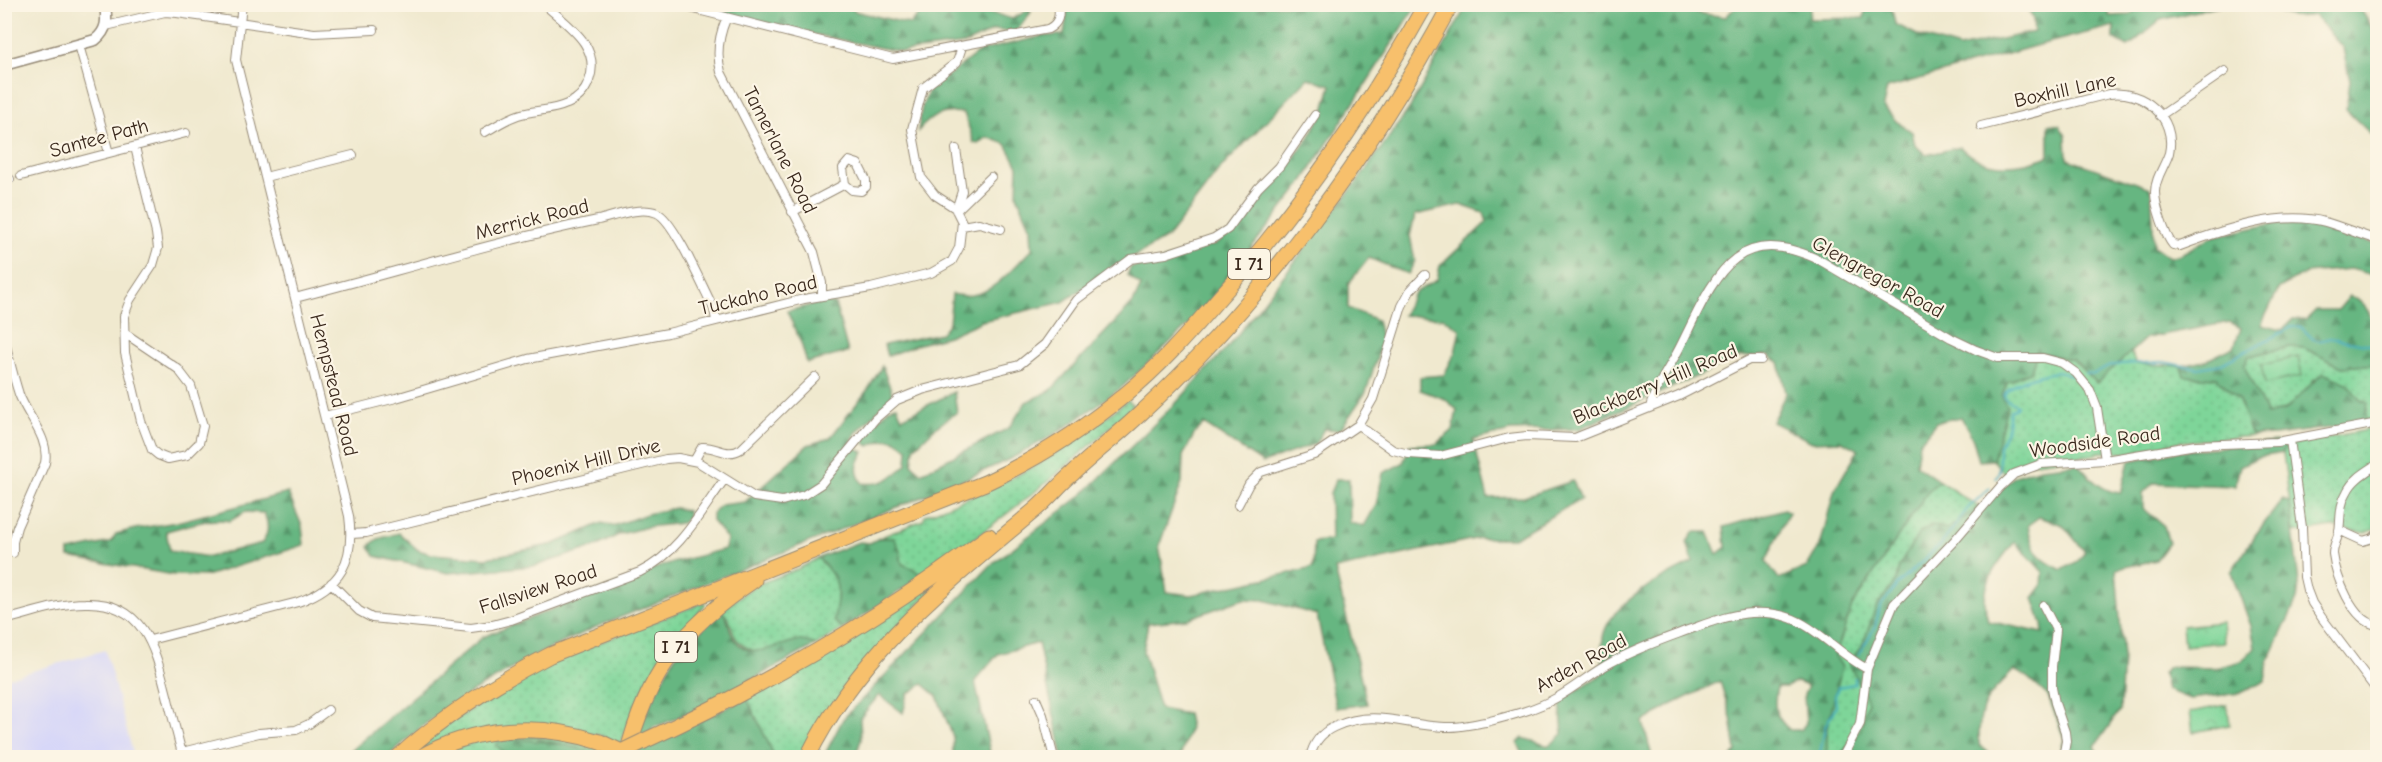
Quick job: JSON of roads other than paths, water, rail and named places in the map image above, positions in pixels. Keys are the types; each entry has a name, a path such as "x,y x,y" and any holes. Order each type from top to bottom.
{"highway":[{"name":"I 71","path":"626,758 640,709 663,664 711,610 769,570 1007,473 1064,440 1129,392 1228,289 1303,196 1371,97 1426,4"},
{"name":"I 71","path":"807,758 820,731 848,688 886,641 946,585 1054,494 1071,475 1139,415 1194,362 1278,264 1364,148 1423,55 1451,4"},
{"path":"609,758 761,684 877,615 970,550 1055,483 1071,475"},
{"path":"397,758 433,727 477,696 550,655 731,582 769,570"},
{"path":"419,758 466,738 516,729 553,731 600,742 614,747 631,758"}],"street":[{"path":"4,65 95,40 106,26 105,4"},
{"name":"Hempstead Road","path":"150,640 298,602 316,595 338,577 347,561 352,534 325,416 236,60 242,4"},
{"path":"485,132 518,115 570,103 581,95 588,84 592,72 592,59 588,48 581,38 544,4"},
{"path":"674,4 887,59 906,58 1048,29 1059,18 1058,4"},
{"path":"106,26 165,12 314,33 374,30"},
{"name":"Tamerlane Road","path":"726,19 719,45 718,59 721,72 814,252 822,283 822,296"},
{"path":"79,45 109,153"},
{"path":"962,47 957,62 923,88 912,129 921,177 935,195 956,210 962,226 979,224 1001,229"},
{"path":"2225,70 2160,116 2166,125 2170,144 2155,186 2155,197 2163,227 2173,245 2180,246 2234,228 2290,219 2324,222 2378,240"},
{"name":"Boxhill Lane","path":"1981,126 2117,93 2142,99 2154,107 2160,116"},
{"name":"Phoenix Hill Drive","path":"352,534 366,533 661,460 678,458 694,461 706,467 754,497 782,501 804,495 821,484 875,419 897,400 922,390 1019,365 1045,344 1076,300 1131,259 1166,254 1214,238 1228,229 1258,188 1279,167 1315,115"},
{"name":"Santee Path","path":"21,176 186,133"},
{"path":"126,334 178,369 191,386 203,426 199,443 187,455 176,459 161,457 148,444 125,353 124,325 127,307 153,265 158,248 135,147"},
{"path":"956,149 962,191 956,210"},
{"path":"265,177 353,155"},
{"path":"956,210 991,177"},
{"path":"792,212 845,184"},
{"name":"Merrick Road","path":"295,298 504,241 581,223 650,211 662,216 675,233 714,309 716,321"},
{"name":"Tuckaho Road","path":"325,416 396,398 528,359 653,336 931,273 952,261 959,248 962,226"},
{"name":"Glengregor Road","path":"1650,406 1653,394 1677,353 1713,281 1734,259 1753,249 1778,246 1801,251 1821,261 1976,350 1998,358 2043,358 2062,363 2076,373 2090,390 2097,408 2105,460"},
{"path":"1238,505 1249,484 1261,472 1314,455 1358,425 1373,399 1402,306 1410,291 1425,274"},
{"path":"4,338 20,396 42,439 46,452 45,463 13,537 13,553"},
{"name":"Blackberry Hill Road","path":"1358,425 1393,450 1409,454 1440,456 1509,438 1527,436 1575,438 1679,396 1749,360 1761,360"},
{"path":"694,461 702,447 728,453 741,449 815,377"},
{"name":"Woodside Road","path":"1842,758 1860,724 1867,669 1894,604 1953,542 2007,479 2019,471 2041,464 2105,460 2196,445 2290,440 2378,423"},
{"path":"2290,440 2302,527 2304,577 2307,590 2322,618 2378,692"},
{"path":"2377,625 2370,624 2359,616 2346,593 2333,555 2342,504 2347,492 2354,482 2378,464"},
{"name":"Fallsview Road","path":"331,583 359,611 372,618 459,627 492,625 630,575 657,562 680,540 724,480"},
{"path":"2339,530 2363,541 2373,538 2378,533"},
{"path":"4,620 72,604 92,603 114,608 127,614 150,640 156,655 182,755 259,733 296,730 328,710"},
{"path":"2043,605 2056,630 2052,688 2065,732 2066,741 2062,758"},
{"name":"Arden Road","path":"1310,758 1312,748 1324,733 1359,718 1388,718 1430,726 1452,727 1490,721 1530,709 1556,698 1612,662 1637,650 1718,619 1746,613 1773,614 1799,622 1826,638 1853,662 1867,669"},
{"path":"1036,699 1043,715 1054,758"}],"waterway":[{"path":"2085,373 2094,374 2110,366 2121,364 2163,362 2198,368 2221,364 2292,327 2301,327 2313,339 2319,341 2330,338 2378,346"},
{"path":"1996,478 1999,472 1999,446 2007,431 2010,411 2017,405 2004,396 2014,386 2040,375 2063,372 2072,376"},
{"path":"1859,654 1875,627 1880,607 1898,584 1943,542 1968,508 1990,488"},
{"path":"1819,758 1825,727 1836,706 1835,696 1838,687 1854,684 1854,678"}]}
